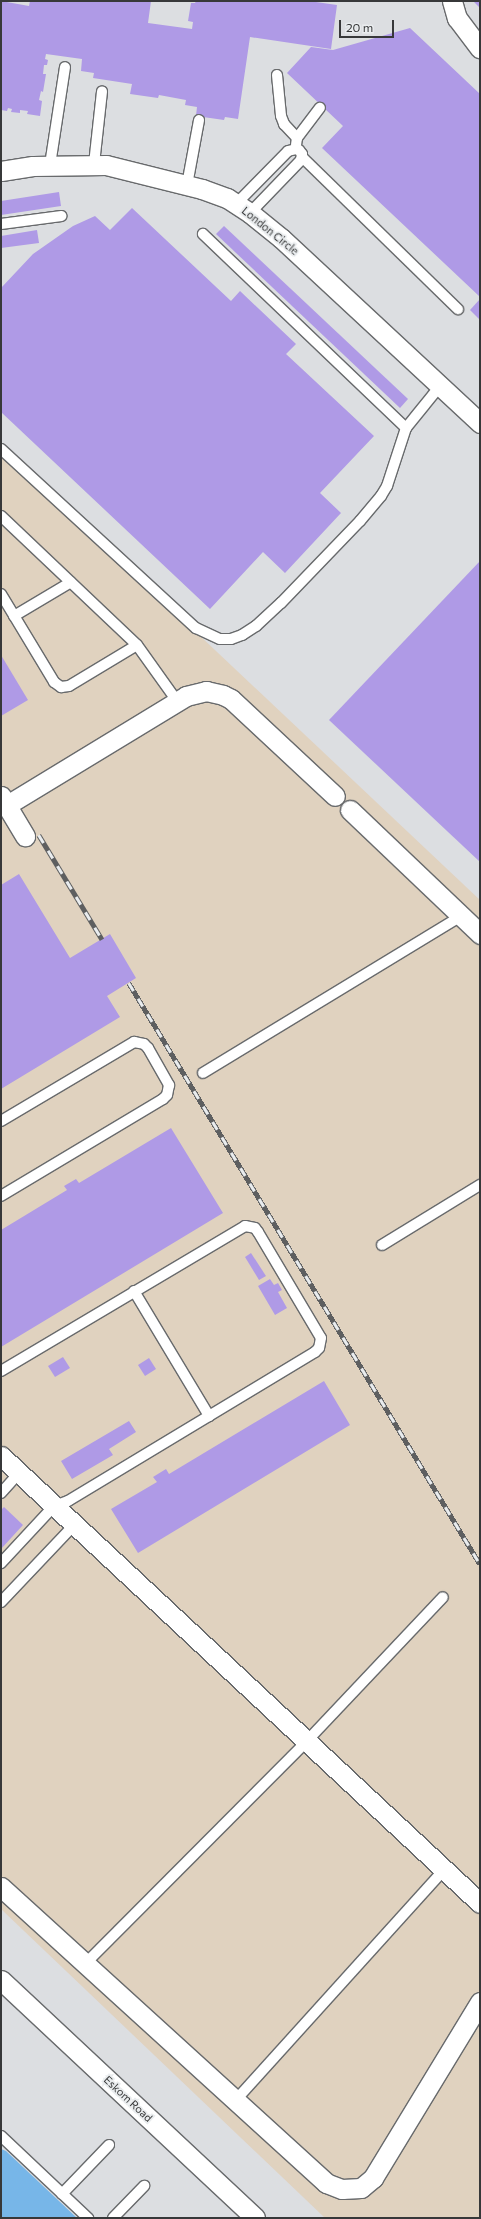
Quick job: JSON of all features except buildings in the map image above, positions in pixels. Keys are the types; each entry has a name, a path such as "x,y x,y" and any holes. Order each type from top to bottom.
{"street":[{"path":"452,1 457,18 480,48"},
{"name":"London Circle","path":"1,171 50,165 106,165 187,185 226,198 281,238 480,422"},
{"path":"25,836 3,803 186,696 206,692 223,695 232,699 335,796"},
{"path":"350,810 480,934"},
{"path":"1,1456 480,1903"},
{"path":"1,1888 84,1965 326,2183 342,2189 361,2188 373,2178 480,2002"},
{"name":"Eskom Road","path":"1,1980 255,2218"}],"lane":[{"path":"50,165 65,67"},
{"path":"243,209 276,187 299,153 297,138 284,124 281,116 277,75"},
{"path":"94,164 102,91"},
{"path":"297,138 320,108"},
{"path":"187,185 199,120"},
{"path":"243,209 288,151 299,153 458,309"},
{"path":"1,224 61,216"},
{"path":"203,234 406,428"},
{"path":"1,449 196,628 211,636 231,639 242,635 256,626 281,603 381,496 406,428 440,386"},
{"path":"1,516 137,645 178,702"},
{"path":"14,616 71,582"},
{"path":"1,594 54,682 60,687 69,686 137,645"},
{"path":"203,1074 461,916"},
{"path":"1,1121 134,1042 144,1044 148,1048 169,1085 167,1095 163,1099 1,1196"},
{"path":"382,1244 480,1185"},
{"path":"1,1371 245,1226 255,1228 258,1232 320,1333 321,1343 319,1348 68,1501 54,1506 1,1563"},
{"path":"134,1291 209,1416"},
{"path":"1,1493 19,1473"},
{"path":"1,1602 74,1525"},
{"path":"84,1965 306,1742 443,1597"},
{"path":"235,2100 444,1870"},
{"path":"1,2136 88,2218"},
{"path":"62,2194 109,2146"},
{"path":"113,2218 144,2186"}],"shaded area":[{"path":"1,448 480,900 480,2218 325,2218 1,1909"},
{"path":"1,2149 6,2151 77,2218 1,2218"}],"railway":[{"path":"39,835 102,939"},
{"path":"129,983 480,1564"}]}
